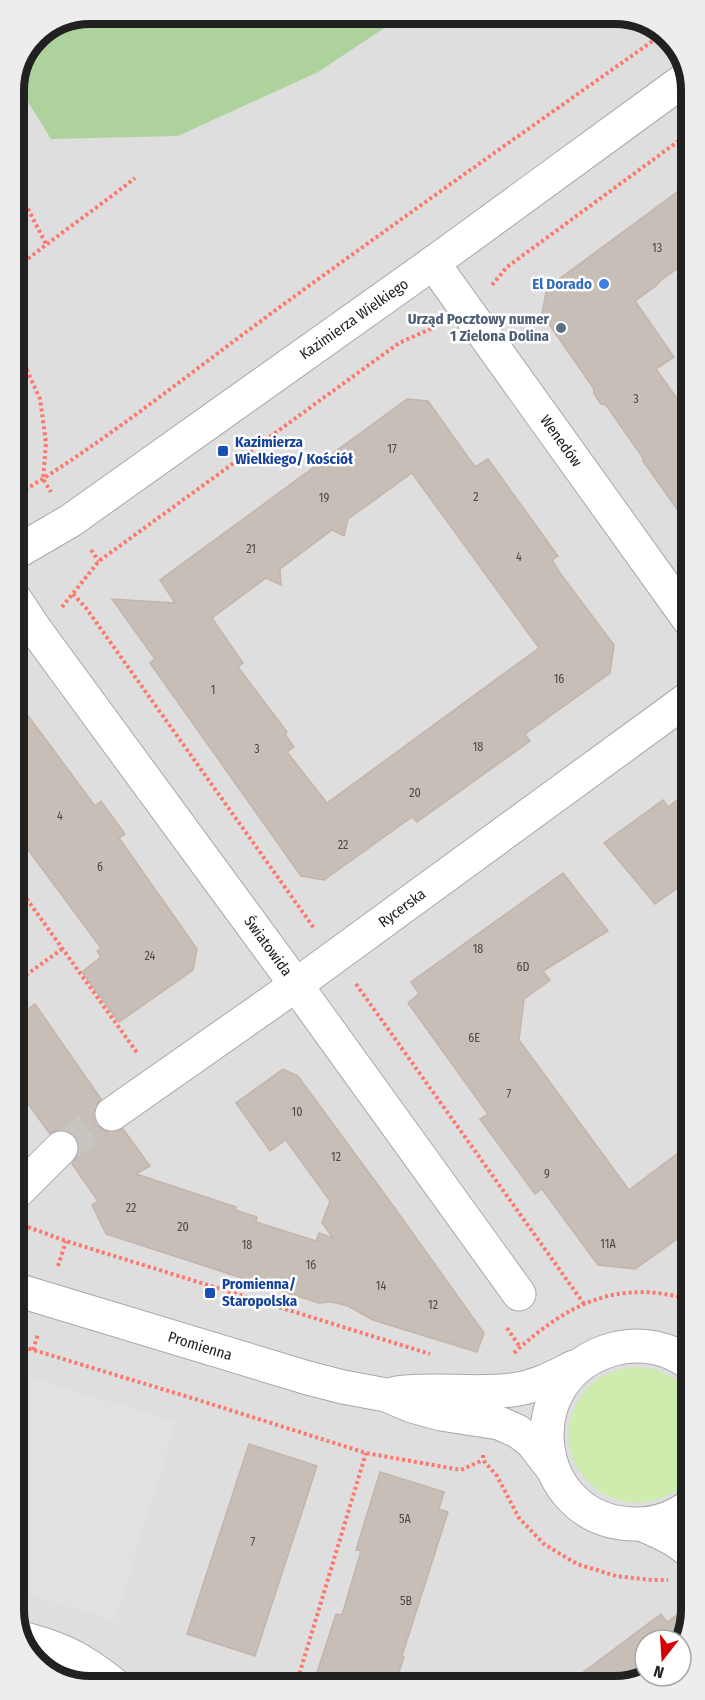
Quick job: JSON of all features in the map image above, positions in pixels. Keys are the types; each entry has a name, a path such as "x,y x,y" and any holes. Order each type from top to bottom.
{"street":[{"name":"Kazimierza Wielkiego","path":"24,548 70,520 433,263 680,83"},
{"name":"Wenedów","path":"433,263 681,609"},
{"name":"Światowida","path":"24,612 519,1294"},
{"name":"Rycerska","path":"112,1114 296,985 681,704"},
{"path":"24,1185 61,1149"},
{"name":"Promienna","path":"24,1292 308,1378 386,1395 412,1406 441,1414 499,1423 517,1431 531,1441 552,1468 560,1484 587,1510 622,1523 641,1524"},
{"name":"Promienna","path":"386,1395 417,1390 515,1390 532,1386 581,1364 601,1352 625,1346 649,1346 681,1357"},
{"path":"552,1468 547,1449 546,1430 549,1411 561,1385 581,1364"},
{"path":"641,1524 657,1522 681,1511"},
{"path":"641,1524 681,1544"},
{"path":"32,1641 76,1658 103,1676"}],"path":[{"path":"24,491 122,423 304,289 656,39"},
{"path":"35,629 55,617 99,561 399,343 437,326 485,293 507,267 681,139"},
{"path":"24,262 103,204 135,177"},
{"path":"24,201 46,244"},
{"path":"24,364 40,399 46,443 43,479"},
{"path":"24,895 158,1082"},
{"path":"24,976 62,949"},
{"path":"26,1226 66,1241 440,1357"},
{"path":"24,1348 366,1453 461,1470 483,1460"},
{"path":"299,1676 366,1453"}],"shaded area":[{"path":"90,24 620,24 640,29 662,43 678,69 681,90 678,1628 633,1628 633,1674 615,1676 85,1676 65,1671 43,1657 27,1631 24,1610 24,85 35,53 53,35 65,29"},
{"path":"24,1375 176,1422 115,1621 24,1593"}],"green space":[{"path":"90,24 390,24 318,72 178,136 51,139 24,96 25,77 35,53 43,43 65,29"},
{"path":"639,1367 654,1370 668,1375 681,1384 681,1484 668,1495 643,1502 619,1500 597,1489 580,1472 570,1450 569,1425 580,1398 598,1379 621,1369"}],"building":[{"path":"681,189 681,266 635,301 674,357 656,369 681,404 681,515 606,405 601,404 594,394 594,389 542,314 547,288"},
{"path":"407,399 428,401 475,467 488,459 558,556 552,560 560,573 614,645 610,673 525,734 530,741 417,822 412,817 324,880 301,876 150,663 155,659 112,599 175,603 160,580","holes":["412,473 539,648 327,803 287,752 294,747 285,734 287,732 238,667 243,663 212,618 266,578 281,585 280,569 332,530 344,536 348,519"]},
{"path":"24,710 95,806 101,801 125,834 119,838 197,949 193,970 119,1022 82,972 101,957 97,951 101,948 24,844"},
{"path":"681,797 681,885 655,904 604,843 663,800 668,807"},
{"path":"563,873 608,931 543,971 550,980 524,999 519,1040 629,1190 681,1151 681,1236 635,1269 598,1265 542,1189 535,1194 480,1119 488,1114 408,1003 419,994 411,982"},
{"path":"35,1004 101,1099 93,1115 96,1124 105,1131 114,1133 123,1129 150,1166 136,1174 236,1207 235,1210 257,1217 256,1222 316,1241 319,1233 333,1238 322,1223 330,1201 286,1140 270,1151 236,1103 283,1069 298,1076 484,1333 477,1352 373,1320 348,1306 332,1302 319,1303 106,1234 92,1205 98,1201 72,1164 79,1152 79,1143 75,1135 65,1130 57,1130 50,1134 24,1098 24,1012"},
{"path":"249,1444 317,1466 255,1656 187,1634"},
{"path":"380,1472 444,1492 439,1509 448,1512 398,1676 316,1676 336,1614 342,1615 361,1551 356,1550"},
{"path":"681,1612 678,1628 642,1628 661,1614 667,1622"},
{"path":"633,1635 633,1674 578,1676"}],"tunnel":[{"path":"61,1148 112,1114"}],"place":[{"name":"El Dorado","path":"604,284"},
{"name":"Urząd Pocztowy numer 1 Zielona Dolina","path":"561,328"},
{"name":"Kazimierza Wielkiego/ Kościół","path":"223,451"},
{"name":"Promienna/ Staropolska","path":"210,1293"}]}
